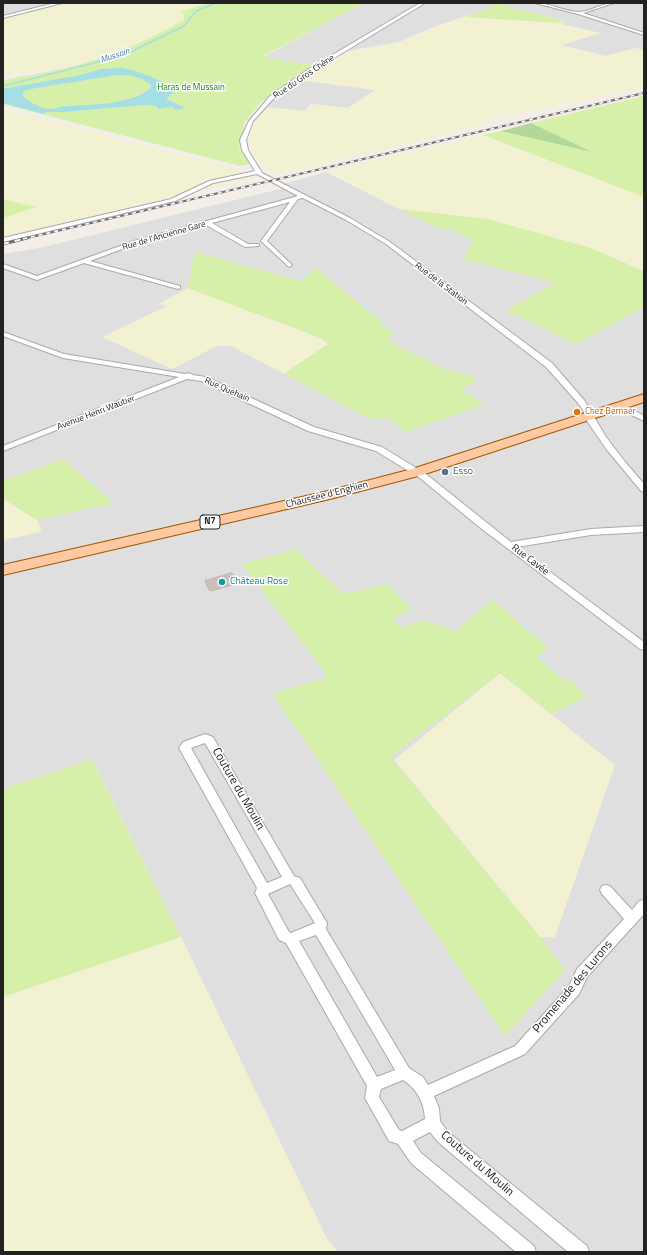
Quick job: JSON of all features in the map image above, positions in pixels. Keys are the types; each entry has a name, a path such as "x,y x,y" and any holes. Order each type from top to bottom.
{"main road":[{"name":"Chaussée d'Enghien","path":"3,570 330,495 417,472 644,398"}],"street":[{"path":"3,17 60,3"},
{"name":"Rue du Gros Chêne","path":"270,180 258,172 245,150 243,140 254,116 271,98 309,71 423,3"},
{"path":"537,3 579,13 644,34"},
{"path":"579,13 612,3"},
{"path":"630,29 639,26"},
{"path":"3,240 173,200 211,182 258,172"},
{"name":"Rue de la Station","path":"270,180 348,219 388,243 549,365 567,383 586,409 588,416 632,477 644,489"},
{"name":"Rue de l'Ancienne Gare","path":"3,266 37,278 136,242 304,196"},
{"path":"289,265 264,241 296,198"},
{"path":"208,223 247,246 257,245"},
{"path":"84,262 178,287"},
{"name":"Rue Quehain","path":"3,334 63,356 189,375 213,382 311,429 379,449 417,472"},
{"name":"Avenue Henri Wautier","path":"3,449 189,375"},
{"path":"620,406 644,418"},
{"name":"Rue Cavée","path":"417,472 481,524 644,647"},
{"path":"510,545 591,532 644,530"},
{"name":"Couture du Moulin","path":"528,1252 416,1158 402,1138 394,1136 372,1098 374,1085 291,939 284,936 261,892 264,889 185,748 186,745 205,738 209,740 290,879 296,881 321,922 321,926 319,928 404,1073 418,1082 432,1108 434,1123 443,1137 581,1252"},
{"path":"264,889 290,879"},
{"path":"606,890 631,918"},
{"name":"Promenade des Lurons","path":"424,1093 520,1050 574,990 582,973 644,905"},
{"path":"291,939 319,928"},
{"path":"374,1085 404,1073"},
{"path":"402,1138 434,1123"}],"shaded area":[{"path":"3,3 59,3 3,16"},
{"path":"364,3 488,3 498,5 431,28 399,42 337,53 314,65 263,57"},
{"path":"501,3 644,3 644,33 621,27 644,34 644,50 635,48 606,56 560,45 600,33 560,24 567,21 522,10 509,9 512,8"},
{"path":"300,80 376,90 348,108 311,104 304,111 267,107 277,95"},
{"path":"326,172 442,230 449,228 473,241 464,259 556,283 507,310 576,344 644,307 644,1252 337,1252 326,1237 181,937 93,760 3,789 3,254 44,247 288,187 283,184"}],"green space":[{"path":"64,3 208,3 182,12 184,15 184,20 164,32 118,51 68,67 3,75 3,18"},
{"name":"Haras de Mussain","path":"208,3 364,3 263,56 270,59 314,65 303,71 304,72 262,101 245,122 239,148 250,164 240,166 3,104 3,80 70,67 114,53 156,35 184,20 184,15 181,12"},
{"path":"488,3 501,3 513,8 511,9 522,10 567,21 559,23 465,17 497,5"},
{"path":"465,17 560,24 600,33 561,45 606,56 635,48 644,50 644,87 486,121 482,125 273,175 252,153 250,133 260,114 267,107 304,111 311,104 348,108 375,90 300,80 344,52 402,42 435,27"},
{"path":"644,96 644,197 483,135 501,131 590,151 531,123"},
{"path":"3,109 235,169 256,177 3,237 3,218 35,207 3,199"},
{"path":"531,123 592,152 501,131"},
{"path":"483,135 644,197 644,271 588,247 487,219 399,209 326,172"},
{"path":"3,199 36,207 3,218"},
{"path":"399,209 487,219 588,247 644,271 644,307 576,344 506,310 556,283 463,259 473,241 449,228 442,230"},
{"path":"195,252 301,281 316,268 382,322 379,324 395,333 387,340 444,369 471,376 476,382 461,388 484,405 406,432 389,418 370,419 284,374 328,344 321,338 188,288"},
{"path":"188,288 321,338 328,344 284,374 231,346 217,346 172,369 102,337 167,306 158,304"},
{"path":"63,459 114,503 37,520 3,498 3,481"},
{"path":"3,499 37,520 42,532 3,540"},
{"path":"297,549 343,594 386,584 413,609 392,618 402,628 422,620 455,631 493,600 549,649 537,657 564,681 569,678 586,697 552,714 500,673 390,757 540,937 565,970 505,1036 273,694 328,677 242,564"},
{"path":"500,673 615,765 555,937 540,937 394,760"},
{"path":"92,759 181,937 3,997 3,789"},
{"path":"181,937 326,1237 337,1252 3,1252 3,997"}],"water":[{"path":"101,69 126,69 141,73 165,83 175,91 166,99 183,107 183,109 174,110 172,107 158,109 156,106 144,105 63,112 46,112 43,114 3,103 3,89 80,75","holes":["117,75 131,76 144,80 151,85 150,89 130,99 109,103 63,106 50,109 37,106 23,96 23,91 31,89"]}],"building":[{"name":"Château Rose","path":"232,573 239,583 211,591 209,590 205,581"}],"waterway":[{"name":"Mussain","path":"3,86 122,56 184,26 196,11 216,3"}],"railway":[{"path":"23,239 644,93"},
{"path":"23,239 27,238"},
{"path":"3,244 23,239"}],"place":[{"name":"Chez Bernaer","path":"577,412"},
{"name":"Esso","path":"445,472"},
{"name":"Château Rose","path":"222,582"}]}
